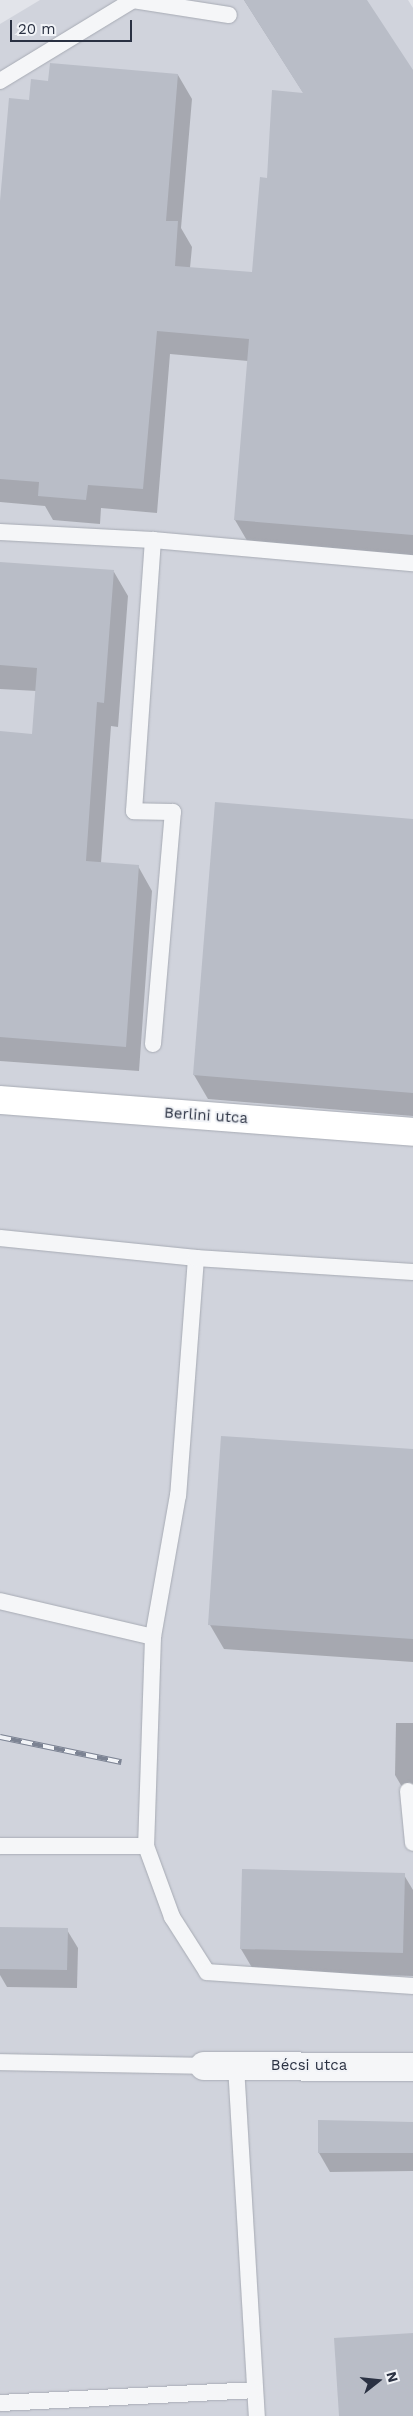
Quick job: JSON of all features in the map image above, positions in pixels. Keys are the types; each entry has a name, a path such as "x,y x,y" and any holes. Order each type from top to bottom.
{"street":[{"name":"Berlini utca","path":"0,1100 413,1132"},
{"name":"Bécsi utca","path":"204,2066 413,2067"}],"lane":[{"path":"0,81 132,0 229,15"},
{"path":"0,532 153,540 413,563"},
{"path":"153,540 134,811 173,812 153,1044"},
{"path":"0,1238 196,1258 413,1272"},
{"path":"196,1258 178,1495 153,1637 146,1846 172,1917 207,1972 413,1986"},
{"path":"0,1601 153,1637"},
{"path":"408,1790 413,1842"},
{"path":"0,1846 146,1846"},
{"path":"0,2062 204,2066"},
{"path":"236,2066 257,2416"},
{"path":"0,2403 255,2390"}],"shaded area":[{"path":"40,0 408,0 413,8 413,2416 0,2416 0,24"}],"building":[{"path":"244,0 367,0 413,70 413,535 234,520 249,339 157,331 143,489 88,485 86,500 38,496 39,482 0,479 0,201 9,98 29,100 31,79 48,81 50,63 178,74 166,221 178,221 175,266 252,272 260,177 267,178 272,90 303,93"},
{"path":"0,562 114,570 104,703 97,702 86,861 139,865 126,1047 0,1037 0,731 32,734 37,668 0,665"},
{"path":"215,802 413,819 413,1093 193,1075"},
{"path":"221,1436 413,1449 413,1639 208,1625"},
{"path":"242,1869 405,1873 403,1953 240,1949"},
{"path":"0,1927 68,1928 67,1970 0,1969"},
{"path":"318,2120 413,2122 413,2153 318,2153"},
{"path":"413,2333 413,2416 339,2416 334,2338"}],"railway":[{"path":"0,1737 121,1762"}]}
